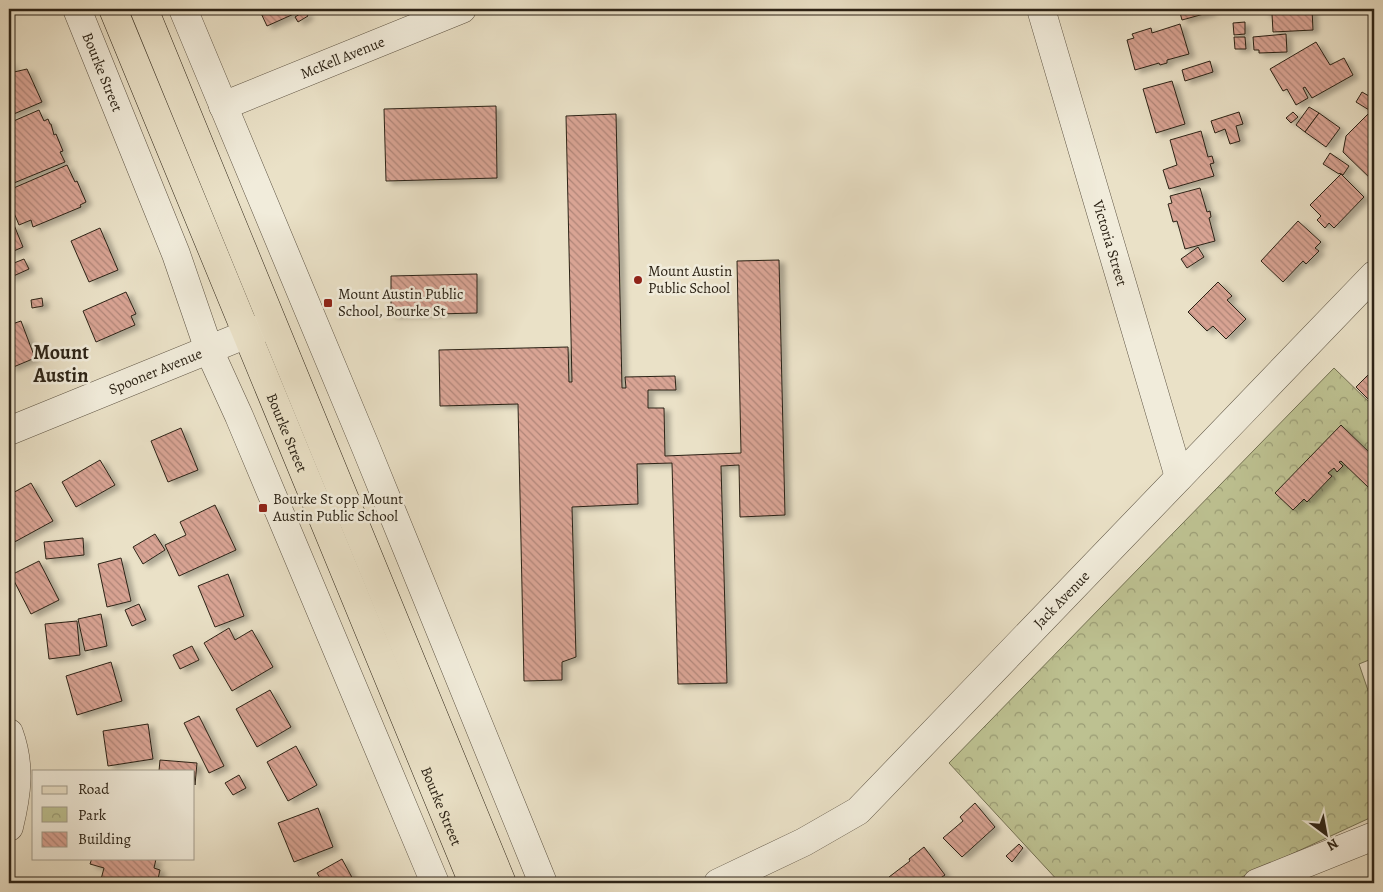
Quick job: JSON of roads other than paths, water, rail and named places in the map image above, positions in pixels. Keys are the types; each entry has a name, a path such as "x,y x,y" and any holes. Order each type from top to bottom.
{"main road":[{"name":"Bourke Street","path":"113,9 245,334 289,436 473,883"},
{"name":"Bourke Street","path":"144,9 502,883"}],"street":[{"name":"Bourke Street","path":"77,9 176,254 209,350 243,425 435,883"},
{"path":"183,9 366,448 543,883"},
{"name":"McKell Avenue","path":"223,106 462,9"},
{"name":"Victoria Street","path":"1041,9 1180,477"},
{"name":"Jack Avenue","path":"718,883 804,842 858,811 1374,275"},
{"name":"Spooner Avenue","path":"9,430 273,323"},
{"path":"9,734 17,770 16,797 9,827"},
{"path":"1257,883 1374,836"}],"place":[{"name":"Mount Austin Public School","path":"638,280"},
{"name":"Mount Austin Public School, Bourke St","path":"328,303"},
{"name":"Bourke St opp Mount Austin Public School","path":"263,508"}],"district":[{"name":"Mount Austin","path":"61,364"}]}
